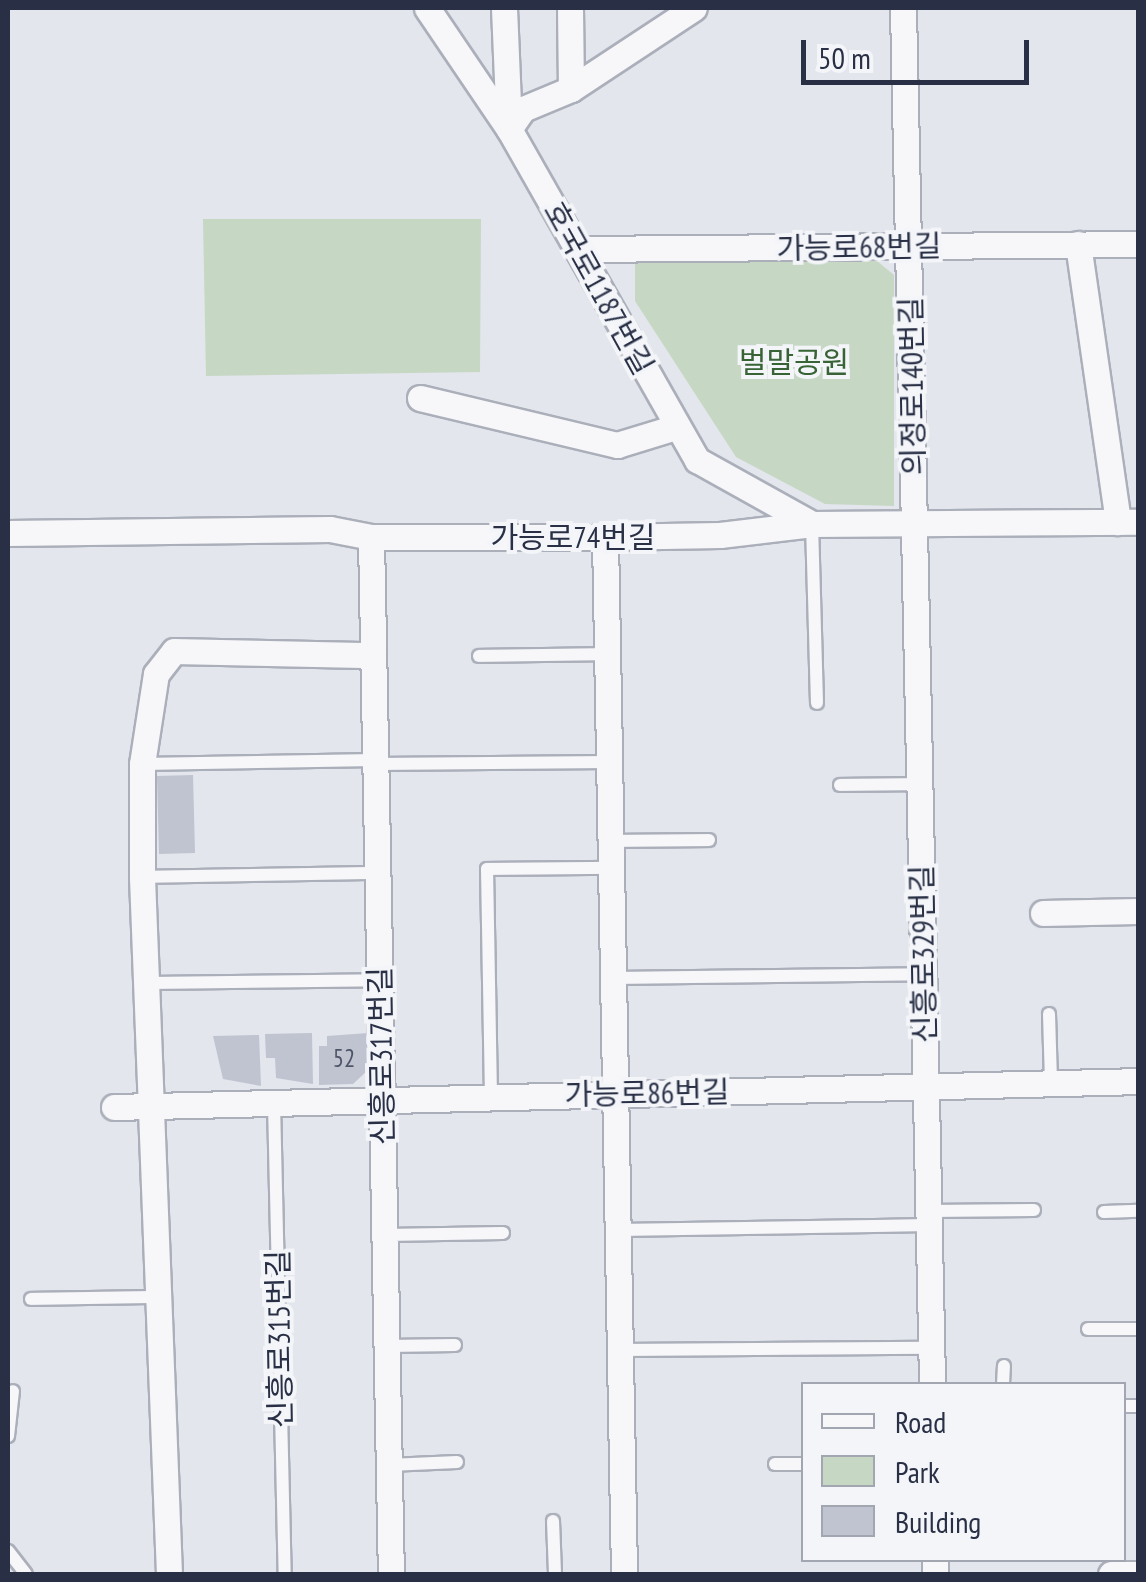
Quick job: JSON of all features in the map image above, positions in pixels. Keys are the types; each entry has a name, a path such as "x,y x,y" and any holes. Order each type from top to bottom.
{"street":[{"name":"호국로1187번길","path":"427,8 509,128 697,460 812,524"},
{"path":"504,8 509,128"},
{"path":"570,8 572,88"},
{"path":"509,128 523,109 572,88 694,8"},
{"name":"의정로140번길","path":"903,8 915,524"},
{"path":"1078,244 1128,522"},
{"name":"가능로68번길","path":"580,249 1138,244"},
{"path":"420,398 616,444 676,427"},
{"name":"가능로74번길","path":"8,533 330,529 371,537 720,536 812,524 1128,522"},
{"name":"신흥로329번길","path":"915,524 932,1382"},
{"name":"신흥로317번길","path":"371,537 391,1574"},
{"path":"605,537 624,1574"},
{"path":"169,1574 155,1106 142,877 142,764 156,674 174,651 373,655"},
{"path":"1042,914 1138,912"},
{"name":"가능로86번길","path":"114,1107 1138,1081"},
{"path":"1110,1574 1138,1574"}],"lane":[{"path":"812,524 816,703"},
{"path":"479,656 607,654"},
{"path":"142,764 609,762"},
{"path":"840,785 920,784"},
{"path":"610,841 709,840"},
{"path":"490,1097 487,868 611,868"},
{"path":"142,877 377,873"},
{"path":"613,978 924,974"},
{"path":"148,983 380,980"},
{"path":"1049,1014 1051,1083"},
{"name":"신흥로315번길","path":"274,1103 285,1574"},
{"path":"618,1230 1034,1210"},
{"path":"1104,1212 1138,1211"},
{"path":"384,1235 503,1233"},
{"path":"31,1299 161,1298"},
{"path":"1088,1329 1138,1329"},
{"path":"387,1346 454,1344"},
{"path":"620,1350 931,1348"},
{"path":"1004,1366 1004,1382"},
{"path":"8,1436 14,1391"},
{"path":"388,1465 457,1462"},
{"path":"774,1464 801,1464"},
{"path":"554,1521 555,1574"},
{"path":"8,1551 26,1574"}],"green space":[{"path":"203,219 481,219 480,372 206,376"},
{"name":"벌말공원","path":"877,261 894,275 894,506 825,504 736,457 635,301 635,262"}],"building":[{"path":"193,775 195,853 159,854 157,776"},
{"path":"312,1033 313,1084 276,1078 275,1058 266,1058 265,1034"},
{"path":"368,1033 369,1069 353,1084 319,1085 319,1046 327,1046 327,1036"},
{"path":"259,1035 261,1086 223,1079 213,1036"}]}
